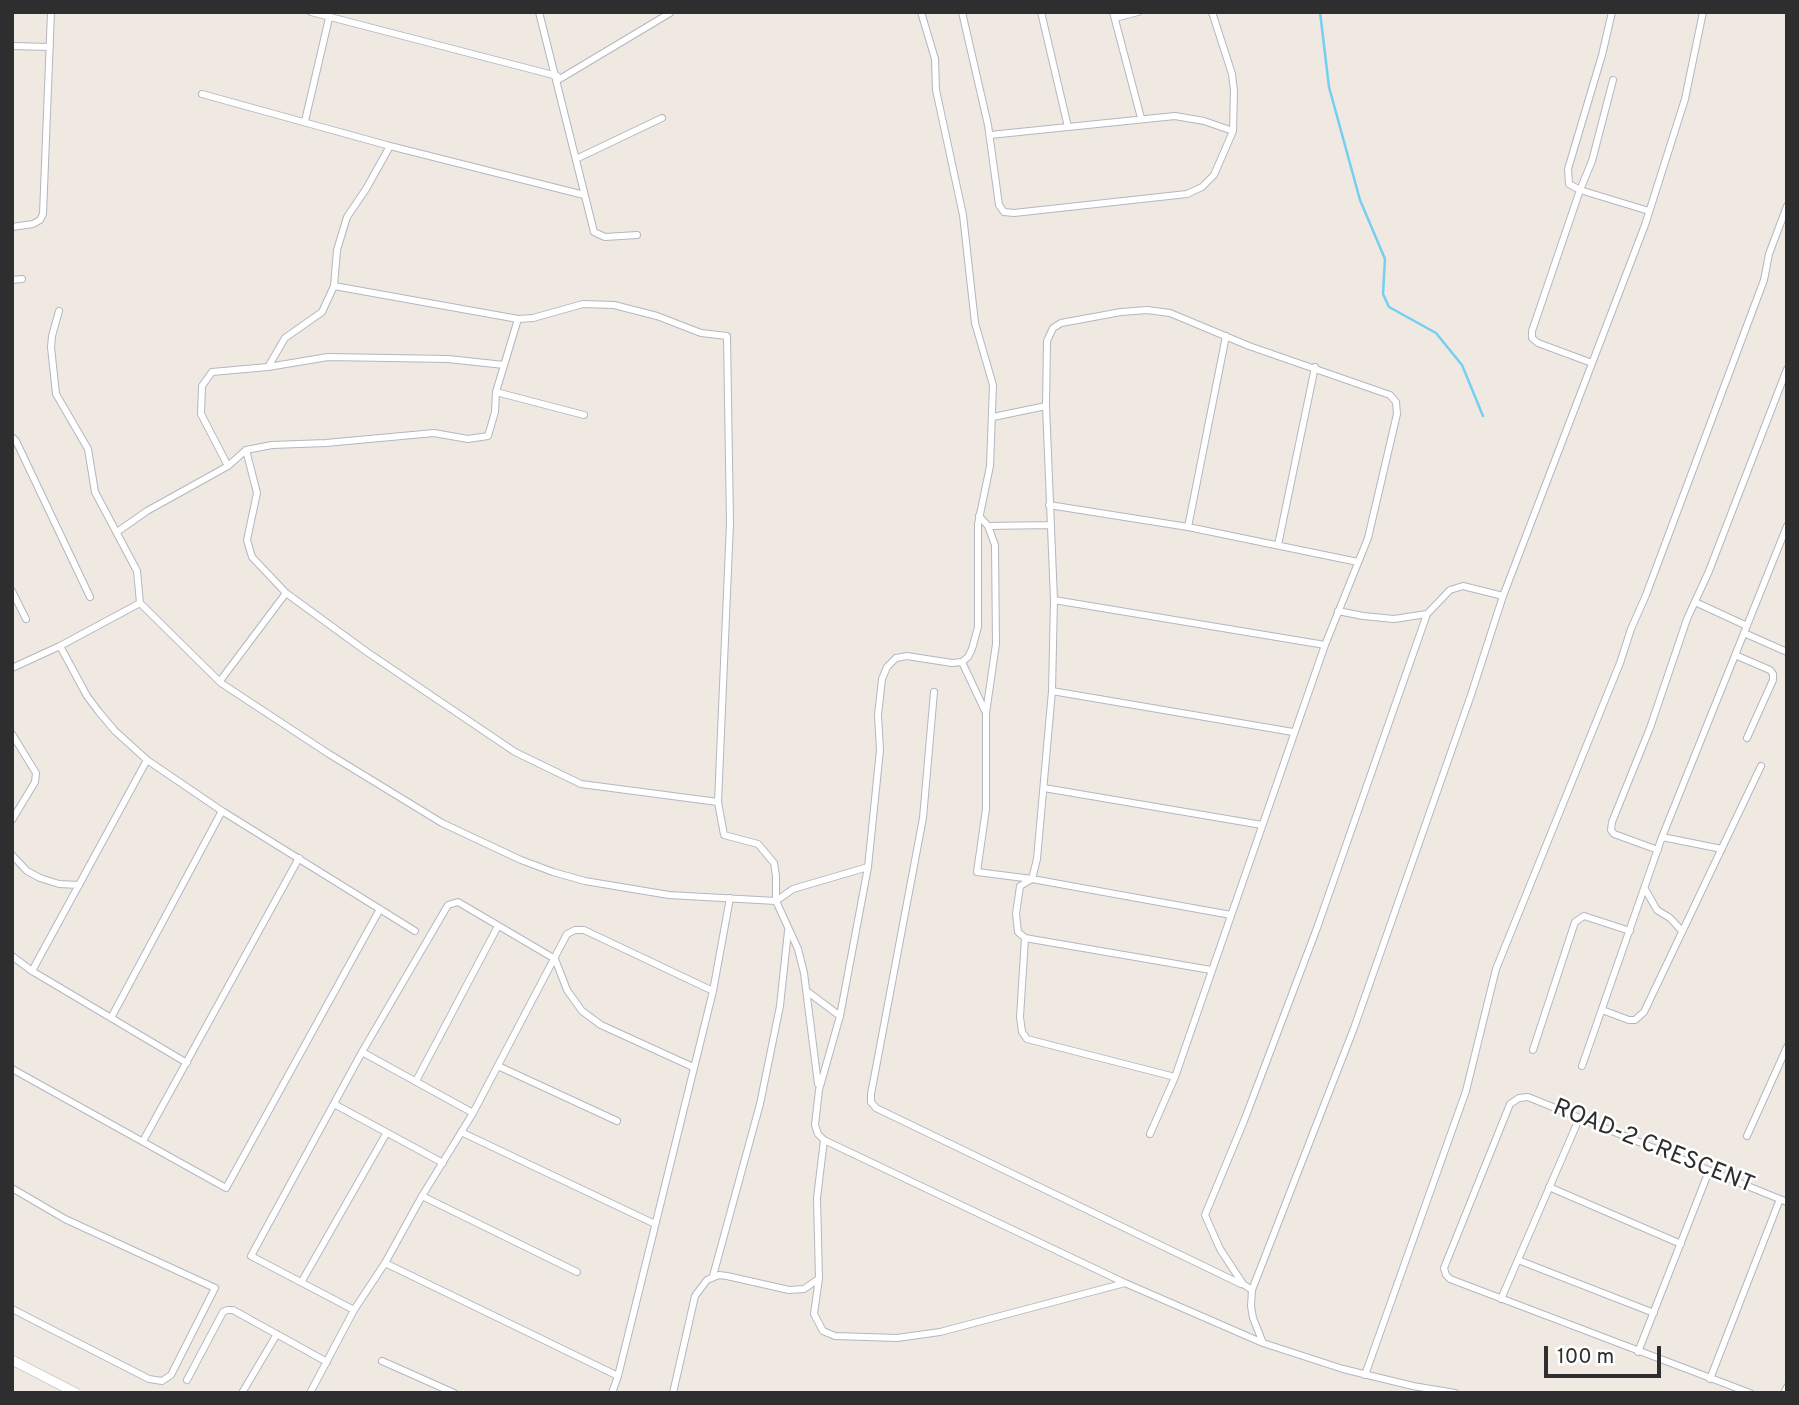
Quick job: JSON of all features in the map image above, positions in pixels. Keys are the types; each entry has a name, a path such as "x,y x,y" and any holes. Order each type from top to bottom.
{"main road":[{"path":"12,1360 76,1393"}],"street":[{"path":"12,227 33,224 40,220 43,214 51,12"},
{"path":"311,12 557,78 670,13"},
{"path":"539,12 594,232 599,236 637,235"},
{"path":"921,12 935,59 936,90 963,215 975,323 993,385 988,480 979,516 978,628 972,649 962,662 907,656 896,658 887,667 882,678 880,750 867,867 840,1016 819,1090 815,1125 818,1134 824,1140 1125,1283 1263,1343 1365,1375 1455,1393"},
{"path":"962,12 990,135 999,205 1004,212 1014,213 1187,194 1202,187 1214,175 1233,131 1234,91 1232,74 1212,12"},
{"path":"1041,12 1068,127"},
{"path":"1138,12 1114,15 1141,118"},
{"path":"1612,12 1569,169 1569,184 1580,190 1649,211"},
{"path":"1263,1343 1253,1318 1252,1290 1354,1028 1503,596 1649,211 1685,99 1703,12"},
{"path":"305,121 329,18"},
{"path":"12,46 50,47"},
{"path":"1592,363 1538,343 1532,338 1532,331 1592,161 1613,80"},
{"path":"202,94 390,146 584,195"},
{"path":"990,135 1141,118 1175,117 1204,121 1233,131"},
{"path":"576,159 662,118"},
{"path":"268,367 285,338 323,312 334,286 337,250 347,217 390,146"},
{"path":"1365,1375 1466,1091 1496,969 1646,595 1764,280 1769,254 1787,206"},
{"path":"12,280 22,279"},
{"path":"334,286 518,318 533,318 583,304 614,305 657,316 701,333 727,335 730,523 718,802 724,835 758,844 774,863 776,901 798,949 808,992 819,1090"},
{"path":"1150,1134 1175,1077 1293,732 1368,538 1397,414 1396,402 1390,395 1249,346 1170,313 1147,310 1121,312 1061,323 1053,328 1047,341 1046,406 1054,600 1052,691 1037,859 1032,879 1020,886 1017,905 1018,932 1025,938 1211,970"},
{"path":"59,311 51,335 57,394 88,449 95,492 137,571 140,603 220,681 329,754 442,823 521,860 585,881 669,895 776,901 793,889 867,867"},
{"path":"117,532 147,511 228,466 246,450 272,445 434,433 468,439 488,436 495,412 495,392 518,318"},
{"path":"1188,527 1226,336"},
{"path":"228,466 201,414 202,386 212,372 268,367 328,357 448,359 504,365"},
{"path":"1278,545 1315,367"},
{"path":"1658,850 1614,834 1611,830 1612,822 1650,728 1686,619 1787,369"},
{"path":"495,392 584,415"},
{"path":"993,416 1046,406"},
{"path":"12,438 16,441 90,597"},
{"path":"246,450 257,493 247,540 252,557 286,593 367,652 516,752 581,784 718,802"},
{"path":"1049,505 1188,527 1358,562"},
{"path":"979,516 988,526 995,545 996,631 986,713 986,809 977,872 1032,879 1231,915"},
{"path":"988,526 1050,525"},
{"path":"1582,1066 1662,837 1787,526"},
{"path":"1243,1284 1220,1249 1205,1215 1244,1121 1317,928 1427,614 1450,590 1463,586 1503,596"},
{"path":"12,591 26,619"},
{"path":"220,681 286,593"},
{"path":"1054,600 1325,645"},
{"path":"1695,602 1747,625"},
{"path":"12,668 60,646 140,603"},
{"path":"1338,611 1394,619 1427,614"},
{"path":"1744,633 1787,652"},
{"path":"60,646 99,712 115,731 147,760 222,811 415,931"},
{"path":"1735,655 1770,670 1773,674 1773,680 1746,738"},
{"path":"962,662 986,713"},
{"path":"1052,691 1293,732"},
{"path":"934,692 923,818 871,1102 876,1108 1252,1290"},
{"path":"12,734 36,773 35,782 12,820"},
{"path":"32,971 147,760"},
{"path":"1602,1010 1629,1020 1641,1017 1761,766"},
{"path":"1044,788 1262,825"},
{"path":"111,1018 222,811"},
{"path":"1662,837 1722,849"},
{"path":"12,855 27,871 40,878 59,884 79,885"},
{"path":"143,1141 299,858"},
{"path":"1645,889 1657,910 1670,918 1682,932"},
{"path":"612,1393 713,990 730,898"},
{"path":"354,1310 251,1256 362,1052 447,905 458,902 555,959 561,978 582,1010 601,1025 693,1067"},
{"path":"12,1069 226,1188 380,909"},
{"path":"1533,1050 1575,922 1584,916 1630,931"},
{"path":"416,1081 498,926"},
{"path":"673,1393 695,1296 702,1285 713,1276 760,1104 780,1006 789,929"},
{"path":"310,1393 354,1310 385,1264 422,1196 473,1113 567,934 584,930 713,990"},
{"path":"1025,938 1020,1017 1022,1032 1027,1039 1175,1077"},
{"path":"12,956 32,971 187,1063"},
{"path":"808,992 840,1016"},
{"path":"1747,1136 1787,1047"},
{"path":"362,1052 473,1113"},
{"path":"498,1066 617,1121"},
{"name":"ROAD-2 CRESCENT","path":"1501,1299 1446,1275 1444,1268 1510,1104 1518,1098 1528,1097 1783,1200"},
{"path":"334,1104 443,1163"},
{"path":"1579,1119 1501,1299 1750,1393"},
{"path":"461,1132 655,1224"},
{"path":"302,1281 386,1134"},
{"path":"824,1140 817,1198 819,1278 814,1314 823,1331 835,1336 853,1338 897,1338 940,1332 1125,1283"},
{"path":"1638,1352 1709,1171"},
{"path":"1549,1186 1681,1244"},
{"path":"12,1188 65,1219 215,1288 171,1374 162,1381 149,1379 12,1309"},
{"path":"422,1196 577,1272"},
{"path":"1710,1379 1783,1200"},
{"path":"1518,1261 1654,1313"},
{"path":"385,1264 618,1376"},
{"path":"713,1276 727,1276 789,1290 804,1289 819,1278"},
{"path":"187,1380 223,1312 227,1310 233,1310 327,1362"},
{"path":"242,1393 277,1334"},
{"path":"382,1361 454,1393"},
{"path":"1784,1393 1787,1387"}],"waterway":[{"path":"1320,12 1329,87 1360,200 1385,259 1383,294 1389,307 1436,333 1462,365 1483,416"}]}
